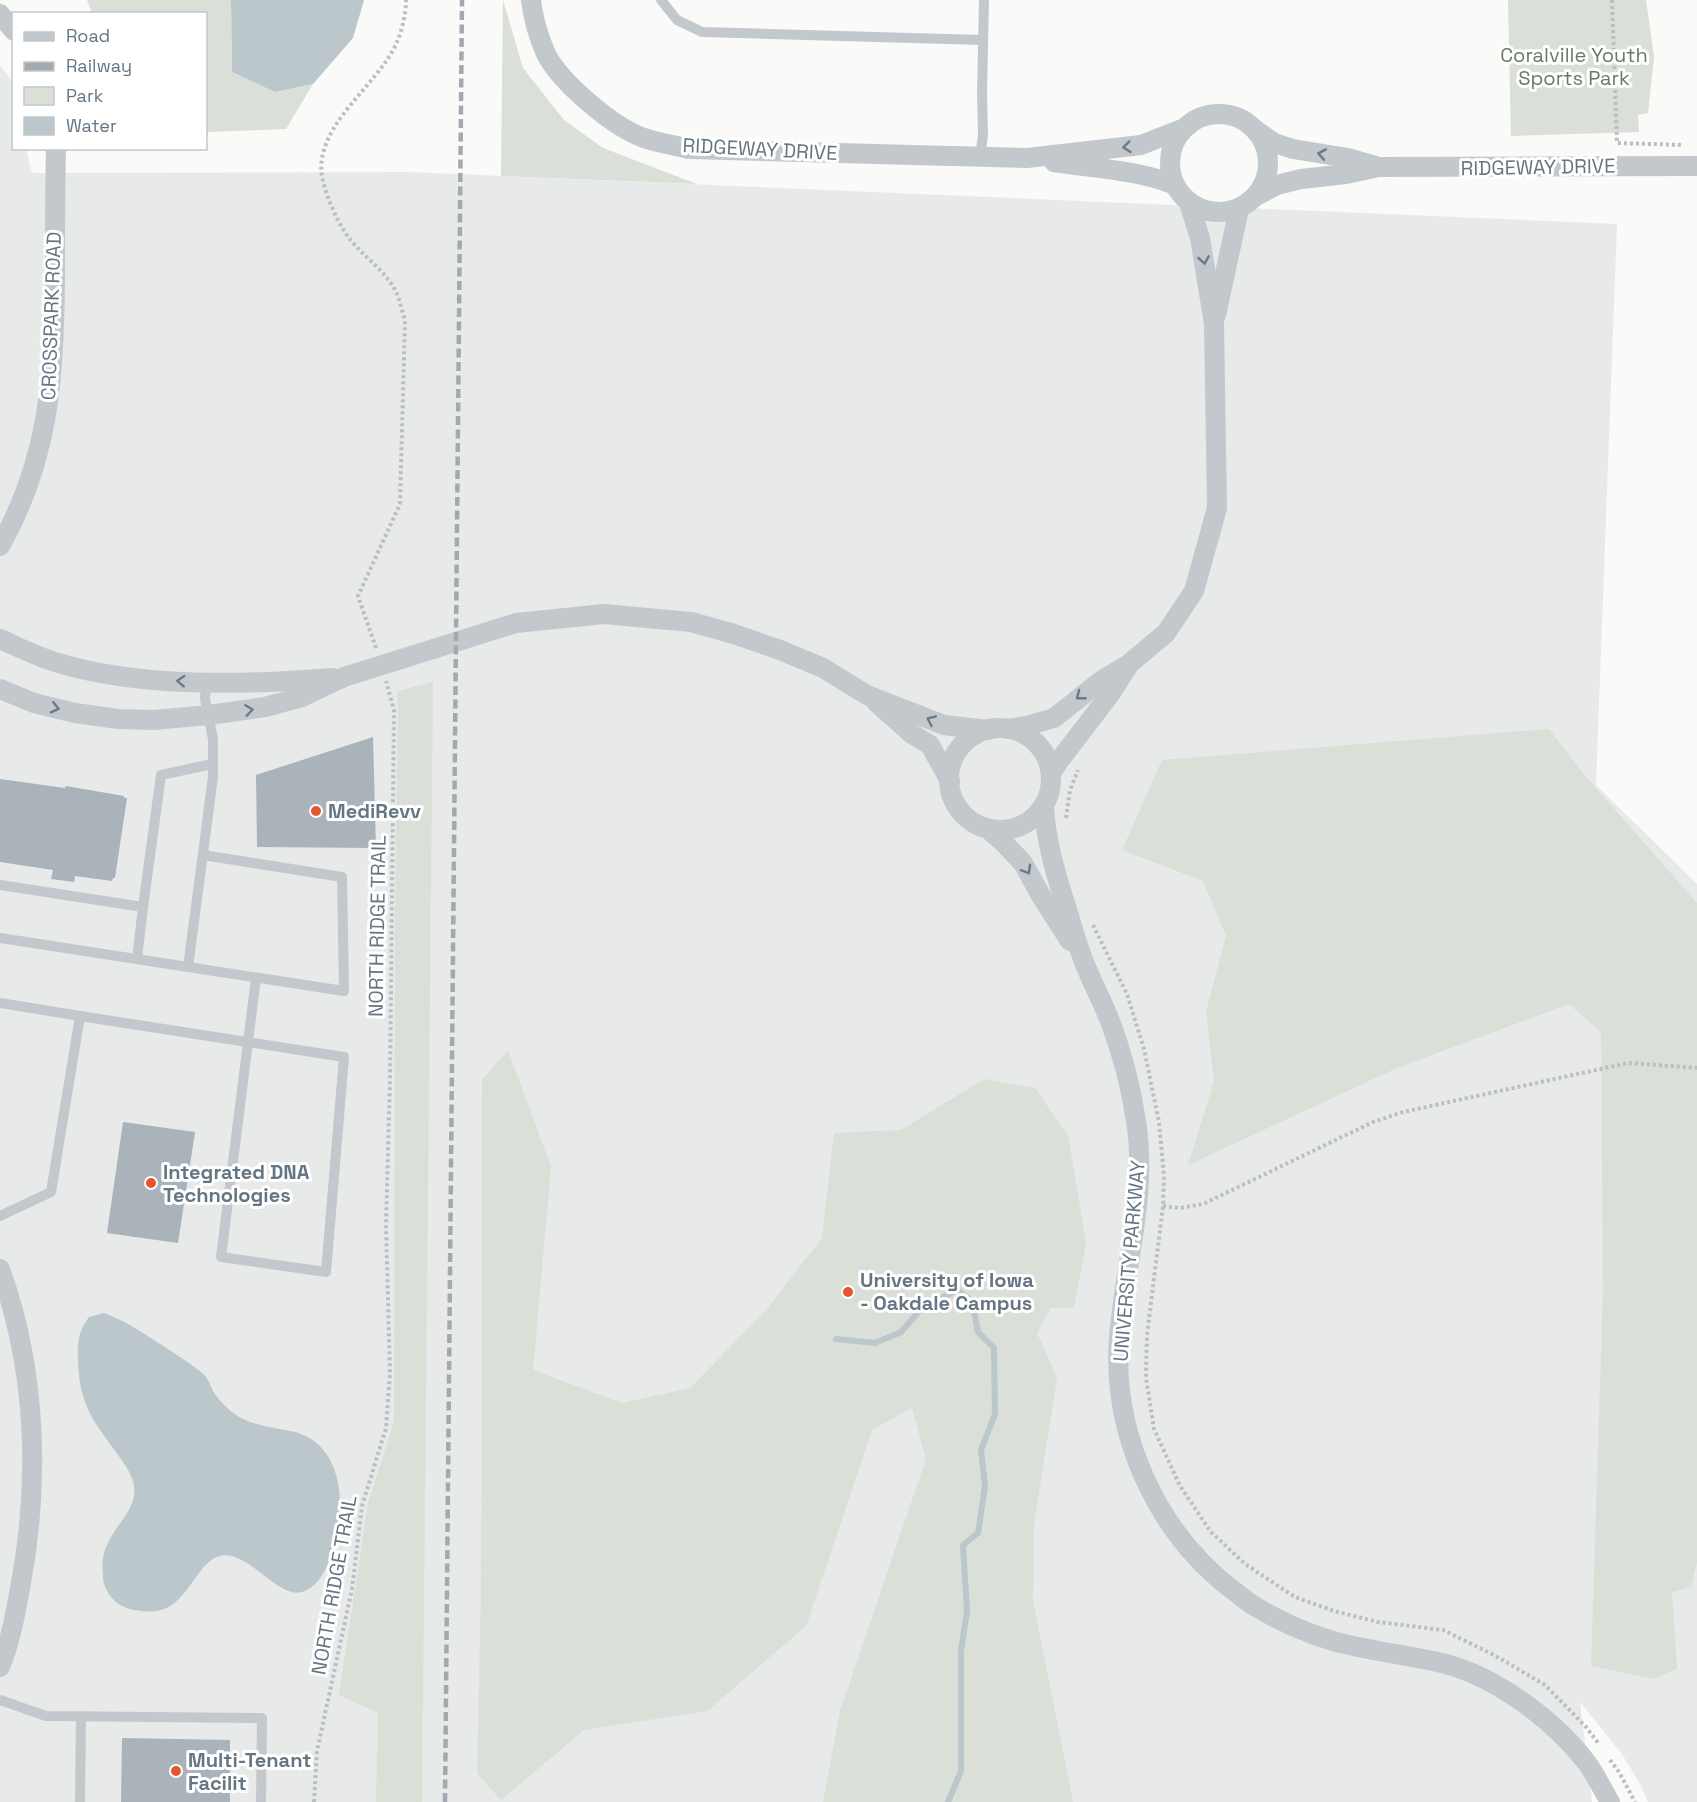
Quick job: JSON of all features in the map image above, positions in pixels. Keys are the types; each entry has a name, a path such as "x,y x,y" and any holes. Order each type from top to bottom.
{"street":[{"name":"RIDGEWAY DRIVE","path":"531,0 547,55 573,88 609,120 643,138 689,149 1027,158 1142,176 1175,185"},
{"path":"0,14 12,29"},
{"path":"1212,114 1227,114 1242,119 1257,131 1264,141 1268,156 1268,172 1263,187 1256,196 1239,209 1222,213 1205,211 1190,203 1177,191 1170,175 1169,158 1174,141 1182,129 1196,118 1212,114"},
{"name":"RIDGEWAY DRIVE","path":"1027,158 1141,145 1182,129"},
{"name":"RIDGEWAY DRIVE","path":"1257,131 1274,143 1293,149 1378,167"},
{"name":"CROSSPARK ROAD","path":"0,546 22,501 40,448 47,413 54,333 56,150"},
{"name":"RIDGEWAY DRIVE","path":"1256,196 1277,185 1300,179 1346,174 1378,167 1697,166"},
{"path":"867,695 944,725 988,730 1008,729 1054,718 1102,680 1129,664 1166,633 1194,591 1217,508 1214,324 1200,238 1190,203"},
{"path":"1214,324 1224,285 1233,227 1239,209"},
{"path":"0,690 34,703 75,713 118,719 154,720 209,715 265,707 292,700 344,677 516,623 604,614 637,616 691,622 771,646 823,668 867,695 912,734 930,745 950,781"},
{"path":"0,639 55,662 97,672 152,679 285,682 344,677"},
{"path":"1051,773 1112,693 1129,664"},
{"path":"988,730 976,734 963,745 954,759 949,774 950,791 957,807 969,820 1001,831 1018,827 1033,819 1044,806 1051,790 1051,773 1047,758 1037,744 1024,734 1008,729"},
{"name":"UNIVERSITY PARKWAY","path":"1044,806 1049,851 1083,960 1110,1022 1126,1072 1137,1122 1140,1159 1137,1218 1119,1340 1119,1380 1125,1421 1153,1496 1178,1537 1213,1574 1253,1606 1305,1633 1355,1647 1450,1665 1492,1682 1525,1703 1559,1734 1587,1763 1610,1802"},
{"name":"UNIVERSITY PARKWAY","path":"987,828 1023,863 1040,894 1083,960"},
{"path":"0,1269 19,1333 27,1380 32,1427 33,1484 27,1555 17,1609 0,1667"}],"lane":[{"path":"662,0 677,20 702,32 983,40"},
{"path":"980,157 983,135 984,0"},
{"path":"188,967 213,777 213,739 205,699 206,682"},
{"path":"137,959 161,775 212,764"},
{"path":"0,938 344,990 342,877 203,855"},
{"path":"0,885 143,907"},
{"path":"0,1003 80,1016 248,1042 344,1057 326,1272 221,1257 248,1042 256,978"},
{"path":"0,1216 51,1192 80,1016"},
{"path":"0,1700 46,1716 262,1718 261,1802"},
{"path":"80,1802 81,1716"}],"path":[{"name":"NORTH RIDGE TRAIL","path":"314,1802 317,1751 352,1589 362,1506 386,1428 390,1373 386,1226 394,710 382,665 358,596 400,504 405,320 396,292 349,238 329,202 322,177 324,151 338,118 374,79 397,44 406,11 406,0"},
{"path":"1612,0 1617,143 1686,145"},
{"path":"1065,826 1070,790 1081,765"},
{"path":"1091,920 1127,994 1144,1050 1159,1122 1164,1176 1163,1206 1148,1335 1146,1378 1154,1429 1180,1486 1211,1532 1245,1564 1295,1597 1334,1611 1378,1622 1443,1630 1494,1655 1545,1685 1586,1727 1600,1745"},
{"path":"1163,1206 1179,1208 1203,1204 1373,1122 1403,1112 1628,1063 1697,1068"},
{"path":"1606,1754 1619,1772 1635,1802"}],"shaded area":[{"name":"University of Iowa - Oakdale Campus","path":"0,65 11,80 12,86 12,150 26,150 32,173 409,172 1617,224 1596,785 1697,884 1697,1802 1648,1802 1622,1754 1580,1702 1592,1802 0,1802"}],"green space":[{"path":"87,0 231,0 232,72 275,92 313,84 286,129 207,132 207,12 92,12"},
{"path":"503,0 523,68 564,120 603,148 697,184 501,176"},
{"name":"Coralville Youth Sports Park","path":"1508,0 1646,0 1654,57 1648,113 1638,115 1639,132 1511,136"},
{"path":"433,682 422,1802 376,1802 378,1713 339,1695 368,1503 394,1422 398,691"},
{"path":"1549,729 1581,771 1697,903 1697,1562 1691,1587 1672,1592 1677,1669 1654,1679 1591,1666 1603,1291 1601,1032 1569,1004 1397,1068 1188,1165 1214,1081 1206,1012 1226,936 1203,881 1122,850 1162,760"},
{"path":"508,1050 551,1167 533,1370 622,1403 690,1388 767,1309 822,1238 834,1133 901,1130 984,1079 1035,1088 1068,1136 1086,1243 1074,1308 1051,1308 1037,1333 1057,1378 1034,1524 1033,1600 1073,1802 823,1802 840,1711 926,1459 912,1408 872,1430 806,1626 707,1711 584,1730 501,1800 477,1773 481,1592 482,1080"}],"water":[{"path":"231,0 364,0 353,38 313,84 275,92 232,72"},
{"path":"104,1313 139,1330 198,1370 206,1377 218,1399 239,1417 254,1423 295,1432 311,1439 323,1450 332,1464 337,1480 340,1514 334,1547 323,1574 314,1585 302,1592 292,1592 272,1582 241,1560 231,1556 220,1556 210,1561 202,1569 179,1599 157,1611 127,1608 110,1596 103,1579 104,1554 112,1536 130,1508 134,1489 132,1478 125,1465 99,1429 87,1407 80,1379 78,1355 79,1338 85,1322 89,1317"}],"building":[{"name":"MediRevv","path":"373,737 376,848 257,847 256,775"},
{"path":"0,779 65,788 66,786 127,798 115,878 112,881 75,876 74,882 51,879 53,870 0,862"},
{"name":"Integrated DNA Technologies","path":"123,1122 195,1132 178,1243 107,1233"},
{"name":"Multi-Tenant Facilit","path":"122,1738 230,1740 230,1802 121,1802"}],"waterway":[{"path":"836,1339 875,1343 901,1332 922,1308 957,1290 972,1301 978,1332 994,1348 995,1414 981,1450 985,1486 978,1533 963,1545 967,1611 961,1651 961,1771 948,1802"}],"railway":[{"path":"445,1802 462,0"}],"place":[{"name":"MediRevv","path":"316,811"},
{"name":"Integrated DNA Technologies","path":"151,1183"},
{"name":"University of Iowa - Oakdale Campus","path":"848,1292"},
{"name":"Multi-Tenant Facilit","path":"176,1771"}]}
